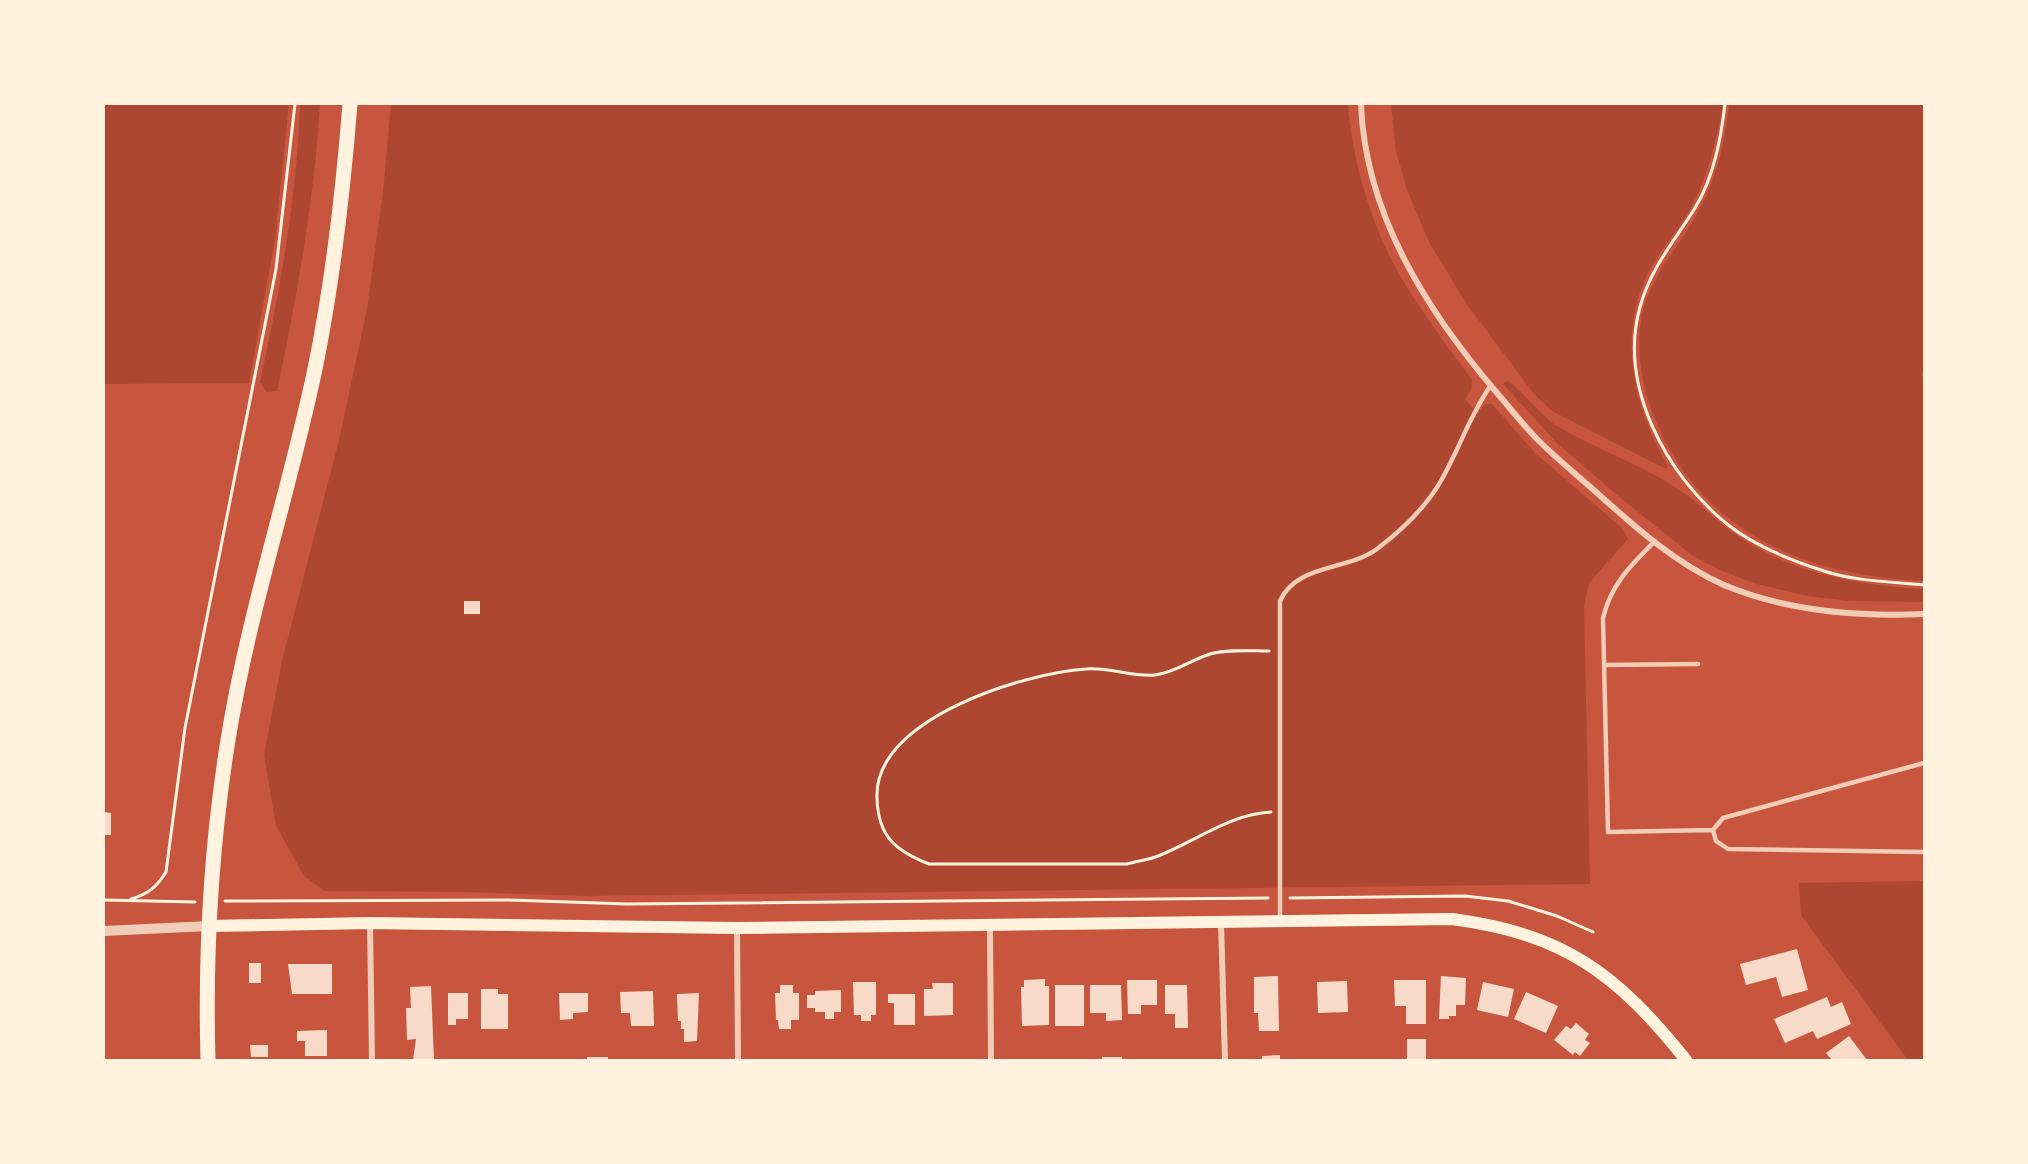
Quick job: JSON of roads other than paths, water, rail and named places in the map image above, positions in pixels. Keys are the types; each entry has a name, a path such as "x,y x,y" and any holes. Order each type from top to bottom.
{"main road":[{"path":"208,1060 209,926 214,857 228,738 252,628 315,369 332,274 350,104"},
{"path":"209,926 370,923 737,928 1452,919 1509,930 1540,940 1579,958 1626,992 1686,1060"}],"street":[{"path":"1361,104 1370,164 1385,216 1402,257 1467,358 1538,440 1633,525 1702,573 1754,595 1828,610 1924,614"},
{"path":"1221,922 1225,1060"},
{"path":"370,923 372,1060"},
{"path":"104,931 209,926"},
{"path":"990,926 991,1060"},
{"path":"737,928 738,1060"}],"lane":[{"path":"1280,921 1280,601 1285,590 1293,581 1360,558 1393,537 1424,505 1442,479 1474,409 1491,386"},
{"path":"1656,541 1617,581 1607,599 1603,618 1608,832 1713,830 1723,818 1924,764"},
{"path":"1604,664 1698,664"},
{"path":"1713,830 1716,841 1728,849 1924,852"}]}
